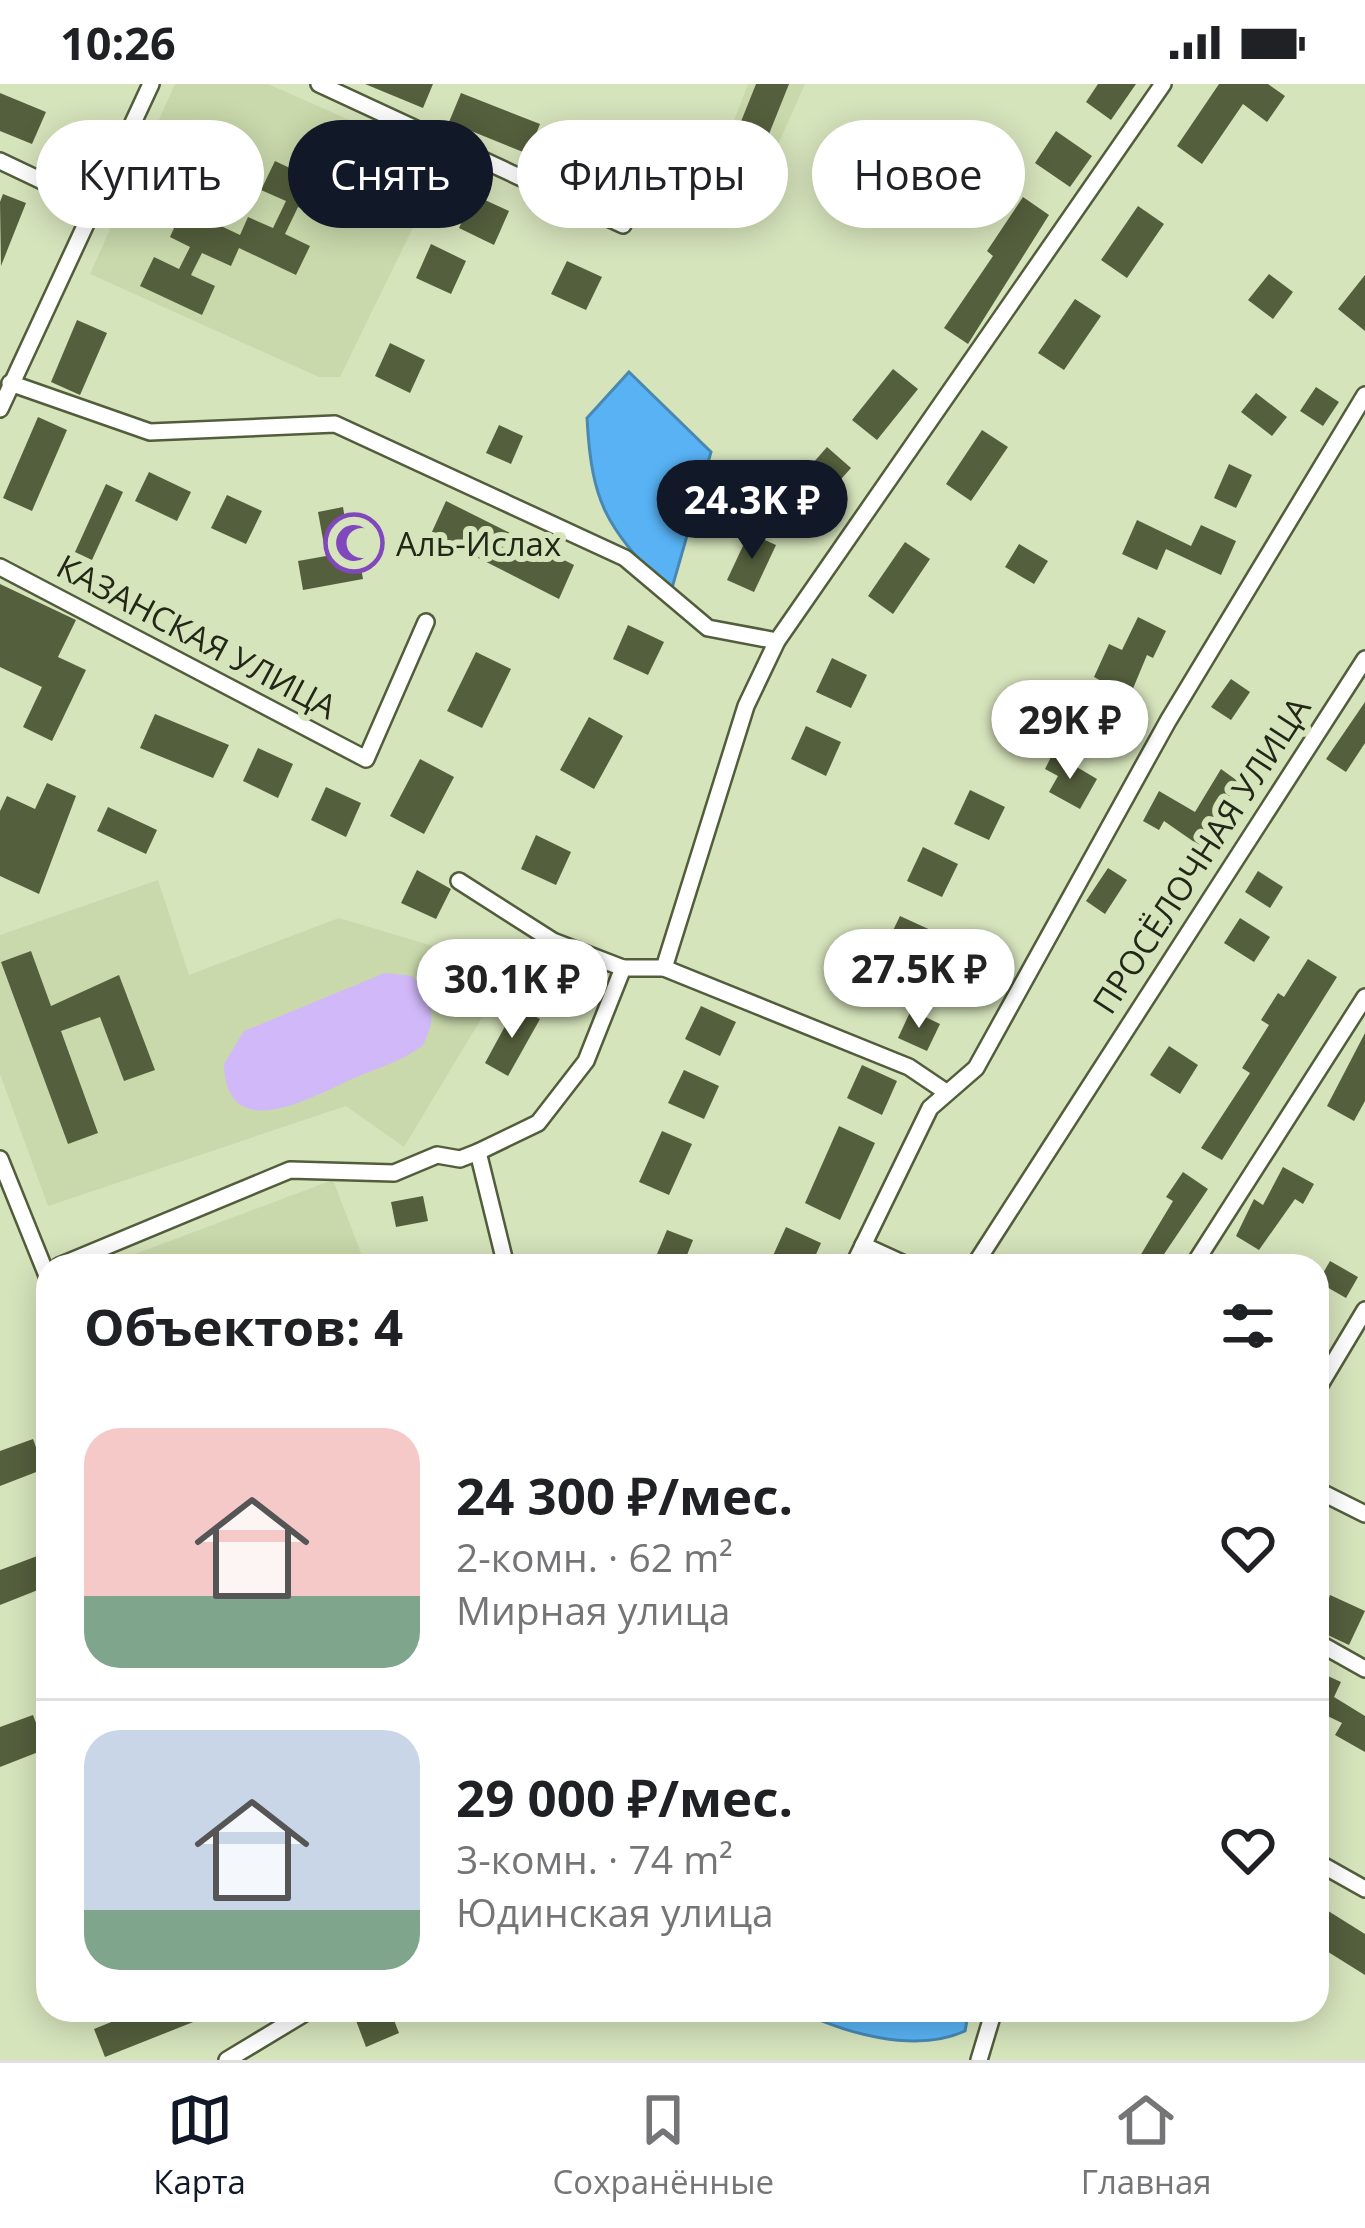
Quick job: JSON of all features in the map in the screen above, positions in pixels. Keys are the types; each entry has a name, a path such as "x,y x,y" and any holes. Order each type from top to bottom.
{"street":[{"path":"136,120 152,84"},
{"path":"319,84 517,176"},
{"path":"664,968 746,706 777,641 1163,84"},
{"path":"0,161 36,178"},
{"path":"0,409 88,228"},
{"path":"10,383 150,432 334,424 625,558 708,628 777,641"},
{"path":"859,1254 930,1108 976,1068 1168,721 1365,394"},
{"name":"КАЗАНСКАЯ УЛИЦА","path":"0,567 366,759 426,622"},
{"name":"ПРОСЁЛОЧНАЯ УЛИЦА","path":"982,1254 1365,659"},
{"path":"459,881 554,941 623,968 664,968 909,1066 946,1092"},
{"path":"89,1254 290,1170 394,1173 437,1155 460,1159 538,1123 586,1061 623,968"},
{"path":"1201,1254 1365,997"},
{"path":"478,1152 503,1254"},
{"path":"0,1159 42,1254"},
{"path":"863,1245 883,1254"},
{"path":"1329,1370 1365,1310"},
{"path":"1329,1496 1365,1514"},
{"path":"1329,1649 1365,1669"},
{"path":"1329,1868 1365,1888"},
{"path":"227,2060 290,2022"},
{"path":"979,2060 990,2022"}],"shaded area":[{"path":"175,84 268,84 350,120 288,120 288,228 413,228 340,377 319,377 90,274 111,228 264,228 264,120 159,120"},
{"path":"748,84 805,84 788,122 734,120"},
{"path":"158,880 189,975 339,918 460,954 516,961 404,1147 346,1106 48,1206 0,1074 0,935"},
{"path":"385,973 412,976 425,992 431,1018 422,1046 294,1104 255,1110 239,1104 228,1089 224,1064 244,1031"},
{"path":"333,1180 361,1254 135,1254"}],"water":[{"path":"629,372 711,452 670,595 619,534 594,476 587,418"},
{"path":"826,2022 967,2022 965,2031 924,2041 880,2038"}],"building":[{"path":"365,84 433,84 423,108"},
{"path":"756,84 789,84 775,120 742,120"},
{"path":"1098,84 1136,84 1111,120 1086,102"},
{"path":"1219,84 1268,84 1285,96 1267,122 1243,104 1202,164 1177,146"},
{"path":"0,93 46,112 42,120 36,120 32,144 0,131"},
{"path":"461,93 530,120 517,120 517,150 493,140 493,120 450,120"},
{"path":"1056,131 1092,156 1070,187 1035,163"},
{"path":"275,161 288,167 285,234 310,246 296,275 239,248 231,266 202,253 191,275 215,286 202,315 140,286 154,257 179,269 190,247 170,237 174,228 225,228 240,235 243,228 264,228 264,224 273,228 286,201 264,191"},
{"path":"3,194 26,203 1,266 0,202"},
{"path":"1025,198 1049,215 968,344 944,328 993,256 987,251 1002,228 1025,228"},
{"path":"493,204 509,211 494,245 459,228 493,228"},
{"path":"1138,206 1164,224 1127,278 1101,260"},
{"path":"431,244 466,261 451,294 416,278"},
{"path":"567,261 602,277 586,310 551,294"},
{"path":"1269,274 1293,292 1273,319 1248,300"},
{"path":"1365,275 1365,331 1338,309"},
{"path":"1075,299 1101,316 1064,370 1038,353"},
{"path":"77,320 107,333 80,395 51,382"},
{"path":"390,343 425,360 410,393 375,376"},
{"path":"893,369 918,389 877,440 852,420"},
{"path":"1316,387 1339,402 1323,426 1300,411"},
{"path":"1256,393 1287,417 1272,436 1241,412"},
{"path":"38,417 67,430 32,511 3,498"},
{"path":"499,425 523,436 511,464 486,453"},
{"path":"982,430 1008,447 971,501 946,484"},
{"path":"827,447 851,468 807,517 784,496"},
{"path":"1229,464 1252,475 1236,508 1214,498"},
{"path":"149,472 191,492 177,521 135,501"},
{"path":"106,484 123,492 92,560 75,552"},
{"path":"227,495 262,511 246,544 211,528"},
{"path":"446,501 574,565 559,599 431,534"},
{"name":"Аль-Ислах","path":"343,507 346,525 364,521 371,561 360,563 363,579 303,590 298,561 326,556 318,512"},
{"path":"1137,520 1191,546 1201,525 1236,541 1221,575 1166,549 1157,570 1122,554"},
{"path":"749,533 776,545 754,592 727,580"},
{"path":"905,542 930,559 893,614 868,596"},
{"path":"1019,544 1048,561 1034,584 1005,567"},
{"path":"0,584 76,620 58,657 86,670 52,741 23,727 42,687 0,667"},
{"path":"1138,617 1166,631 1153,658 1147,655 1109,746 1078,728 1103,682 1094,677 1109,644 1122,650"},
{"path":"628,625 664,642 648,675 613,659"},
{"path":"476,652 511,669 482,728 447,711"},
{"path":"832,658 867,675 851,708 816,692"},
{"path":"1231,679 1250,692 1231,720 1211,707"},
{"path":"1365,702 1365,743 1346,772 1326,759"},
{"path":"155,714 229,745 213,778 140,748"},
{"path":"589,717 623,736 594,789 560,770"},
{"path":"806,726 841,742 826,776 791,759"},
{"path":"258,748 293,764 278,798 243,781"},
{"path":"1053,753 1097,779 1080,809 1049,792 1058,776 1045,769"},
{"path":"420,759 454,777 424,834 390,816"},
{"path":"1221,769 1239,782 1214,817 1228,827 1210,853 1164,821 1159,830 1143,821 1159,791 1195,812"},
{"path":"47,783 76,796 39,894 0,876 0,811 7,796 35,809"},
{"path":"326,787 361,803 346,837 311,820"},
{"path":"970,790 1005,807 989,840 954,824"},
{"path":"108,807 157,830 146,854 97,831"},
{"path":"536,835 571,852 556,885 521,869"},
{"path":"923,847 958,864 942,897 907,881"},
{"path":"1108,868 1127,880 1105,914 1086,901"},
{"path":"417,870 451,889 436,919 401,903"},
{"path":"1258,871 1283,887 1270,908 1245,892"},
{"path":"900,916 935,932 920,966 884,949"},
{"path":"1240,918 1270,937 1254,962 1224,943"},
{"path":"31,951 51,1006 119,975 155,1070 124,1081 100,1017 61,1031 98,1133 68,1144 1,962"},
{"path":"1308,959 1337,977 1222,1160 1201,1148 1250,1073 1242,1068 1269,1025 1261,1020 1278,993 1284,997"},
{"path":"516,1006 540,1019 508,1076 485,1063"},
{"path":"701,1006 736,1022 720,1056 685,1039"},
{"path":"911,1010 940,1024 927,1051 898,1038"},
{"path":"1365,1033 1365,1101 1354,1121 1327,1106"},
{"path":"1169,1046 1198,1065 1180,1094 1150,1075"},
{"path":"862,1065 897,1081 882,1115 847,1098"},
{"path":"684,1070 719,1086 704,1119 668,1103"},
{"path":"839,1126 875,1143 840,1220 805,1203"},
{"path":"662,1131 692,1144 669,1195 639,1182"},
{"path":"1283,1167 1314,1184 1303,1204 1295,1199 1259,1250 1236,1236 1254,1199 1263,1205"},
{"path":"1183,1172 1208,1189 1164,1254 1141,1254 1173,1201 1166,1197"},
{"path":"423,1196 428,1221 396,1227 391,1202"},
{"path":"786,1227 821,1243 816,1254 774,1254"},
{"path":"667,1230 693,1240 687,1254 657,1254"},
{"path":"1329,1263 1358,1277 1346,1298 1329,1288"},
{"path":"33,1439 36,1472 0,1486 0,1451"},
{"path":"36,1556 36,1591 0,1605 0,1570"},
{"path":"1329,1598 1365,1611 1349,1645 1329,1636"},
{"path":"1329,1676 1341,1682 1334,1697 1365,1716 1365,1752 1335,1735 1342,1723 1329,1717"},
{"path":"33,1715 36,1753 0,1767 0,1727"},
{"path":"1329,1912 1365,1934 1365,1975 1329,1952"},
{"path":"111,2022 193,2022 105,2057 94,2029"},
{"path":"357,2022 395,2022 399,2033 366,2047"}],"place":[{"name":"Аль-Ислах","path":"354,543"}]}
